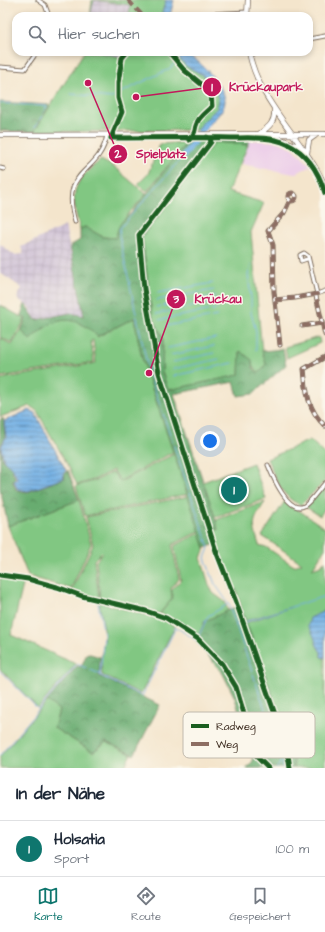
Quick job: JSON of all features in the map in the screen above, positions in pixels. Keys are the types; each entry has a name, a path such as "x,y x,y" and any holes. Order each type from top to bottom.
{"main road":[{"path":"247,12 248,0"},
{"path":"251,56 258,78 274,107 307,153 325,186"},
{"path":"258,135 269,127 273,121 274,107"},
{"path":"269,134 290,141 303,148"},
{"path":"307,153 308,140 319,134"},
{"path":"0,135 325,134"}],"street":[{"path":"38,0 45,5 47,12"},
{"path":"313,38 325,36"},
{"path":"0,67 25,69 34,56"},
{"path":"75,222 70,206 72,188 80,174 99,155 107,135"},
{"path":"280,345 272,245 268,231 284,213 290,200"},
{"path":"307,259 317,294 316,296 325,335"},
{"path":"276,300 317,294 325,291"},
{"path":"302,326 322,323"},
{"path":"325,357 304,369 310,407 315,417 325,426"},
{"path":"268,465 282,495 298,507 304,506 325,483"}],"shaded area":[{"path":"93,0 131,5 130,12 92,12"},
{"path":"250,140 279,142 293,148 311,166 294,174 241,164"},
{"path":"65,226 84,316 70,313 36,320 29,307 17,298 22,288 0,273 0,244 14,255 24,254 21,247"}],"green space":[{"path":"92,0 94,0 91,12"},
{"path":"94,0 166,0 162,12 129,12 130,5"},
{"path":"82,56 177,56 186,66 203,75 216,92 219,101 217,108 202,123 198,130 34,132"},
{"path":"0,102 50,105 34,132 0,131"},
{"path":"198,140 250,140 248,145 215,142 201,157 168,204 142,236 152,315 163,338 162,372 168,390 239,375 240,351 252,360 253,368 259,373 266,364 262,351 283,349 286,365 253,394 238,396 234,382 174,394 218,530 212,532 216,544 205,548 142,358 134,318 98,336 89,328 80,323 63,320 47,326 30,340 21,330 26,319 21,315 25,304 36,320 70,313 84,316 70,246 80,240 80,229 85,227 103,237 116,238 118,228 122,222 130,215 187,142"},
{"path":"187,142 147,191 138,184 148,174 160,144"},
{"path":"215,142 248,145 228,192 264,203 251,232 262,351 266,364 259,373 240,351 239,375 168,391 162,372 163,338 152,315 142,236 168,204 201,157"},
{"path":"101,160 114,167 146,194 128,214 117,232 116,238 103,237 85,227 80,229 75,207 74,198 79,183 91,168"},
{"path":"0,305 25,319 12,343 0,337"},
{"path":"134,318 142,358 173,452 120,481 113,470 96,479 77,485 70,469 37,411 30,406 0,417 0,379 96,363 93,340 91,341 94,362 0,377 0,338 12,345 21,330 30,340 47,326 63,320 71,320 80,323 98,335 97,337"},
{"path":"319,337 320,343 287,358 285,347"},
{"path":"3,418 5,437 0,447 0,420"},
{"path":"310,440 325,454 325,481 301,505 294,502 284,492 276,480 267,459"},
{"path":"0,447 3,461 11,467 15,478 13,482 16,490 28,492 65,478 64,475 68,470 79,500 8,526 0,488"},
{"path":"174,454 188,494 85,516 76,486 97,480 113,472 120,482"},
{"path":"253,463 266,499 215,517 203,482"},
{"path":"325,485 325,508 320,516 306,507"},
{"path":"189,496 200,531 172,545 179,579 171,588 172,599 159,614 100,598 96,561 103,553 102,552 94,560 99,598 83,595 72,590 93,545 86,517"},
{"path":"79,500 91,544 71,589 28,576 8,526"},
{"path":"285,501 325,528 325,549 312,569 321,566 325,561 325,611 316,631 315,641 321,652 321,657 325,658 325,768 294,768 294,758 315,758 315,712 278,712 246,623 291,607 245,621 236,589 235,594 212,532 218,530 216,520 265,502 254,523 259,545 266,547 294,566 302,563 262,536"},
{"path":"200,533 205,548 201,558 209,585 213,593 225,602 228,611 205,621 198,636 166,616 160,614 172,599 172,589 181,580 174,546"},
{"path":"0,578 24,581 11,635 76,664 38,708 0,669"},
{"path":"99,602 164,620 175,626 141,694 102,675 101,658 105,635"},
{"path":"240,605 279,712 239,712 235,698 223,674 196,641 205,621"},
{"path":"87,653 100,657 99,676 160,705 134,755 106,742 93,752 54,728 59,710 47,701 77,666 81,667"},
{"path":"47,701 59,710 54,728 93,752 106,742 131,754 124,768 0,768 0,756"},
{"path":"252,758 294,758 294,768 246,768 253,761"}],"water":[{"path":"166,0 174,0 171,12 162,12"},
{"path":"177,56 190,56 202,65 216,81 224,96 225,102 222,110 206,130 198,130 202,123 217,108 219,101 216,92 203,75 186,66"},
{"path":"29,410 35,413 66,470 63,475 64,478 28,491 17,489 14,481 17,479 12,467 4,461 1,447 6,437 4,421"},
{"path":"324,611 325,658 321,657 321,652 308,626 310,618"}],"waterway":[{"path":"120,93 169,69 179,59"},
{"path":"71,94 112,98 117,95"},
{"path":"0,103 47,106 43,113"},
{"path":"35,127 42,116"},
{"path":"185,154 207,123"},
{"path":"185,154 120,228 119,235 149,373 209,548 205,558 215,584 229,604 266,712"},
{"path":"251,265 248,275 251,313 256,331 256,350"},
{"path":"157,293 213,283"},
{"path":"157,300 214,290"},
{"path":"156,307 215,296"},
{"path":"156,314 215,302"},
{"path":"159,320 217,309"},
{"path":"166,326 217,316"},
{"path":"168,348 216,338"},
{"path":"171,355 214,346"},
{"path":"173,362 214,353"},
{"path":"173,369 219,359"},
{"path":"173,376 233,363"},
{"path":"245,622 325,596"},
{"path":"98,603 104,635 100,674"},
{"path":"198,637 208,616 228,604"},
{"path":"236,625 241,623"},
{"path":"0,755 77,664 142,696 176,627 196,640"},
{"path":"0,671 38,709"},
{"path":"277,768 282,758"},
{"path":"282,761 283,768"}],"marked path":[{"path":"128,0 139,12"},
{"path":"292,193 295,194 296,197 295,200 292,201 289,200 288,197 289,194 292,193"},
{"path":"280,345 274,292 273,245 268,231 284,213 290,200"},
{"path":"275,300 317,294 316,296 325,335"},
{"path":"302,326 322,323"},
{"path":"325,357 304,369 311,407 319,420 325,426"}],"cycle path":[{"path":"124,56 122,58 118,83 118,98 122,112 111,138 251,138 280,141 294,148 306,158 316,171 325,193"},
{"path":"172,56 184,70 211,92 212,106 198,120 194,133 189,140"},
{"path":"207,137 210,138 211,142 139,235 144,289 159,373 216,551 236,602 274,712"},
{"path":"0,575 28,579 82,596 146,611 166,618 198,639 222,664 236,687 244,712"},
{"path":"258,758 268,768"},
{"path":"288,758 290,768"}],"place":[{"name":"Spielplatz","path":"88,83"},
{"name":"Krückaupark","path":"136,97"},
{"name":"Krückau","path":"149,373"},
{"name":"Holsatia","path":"234,490"}]}
